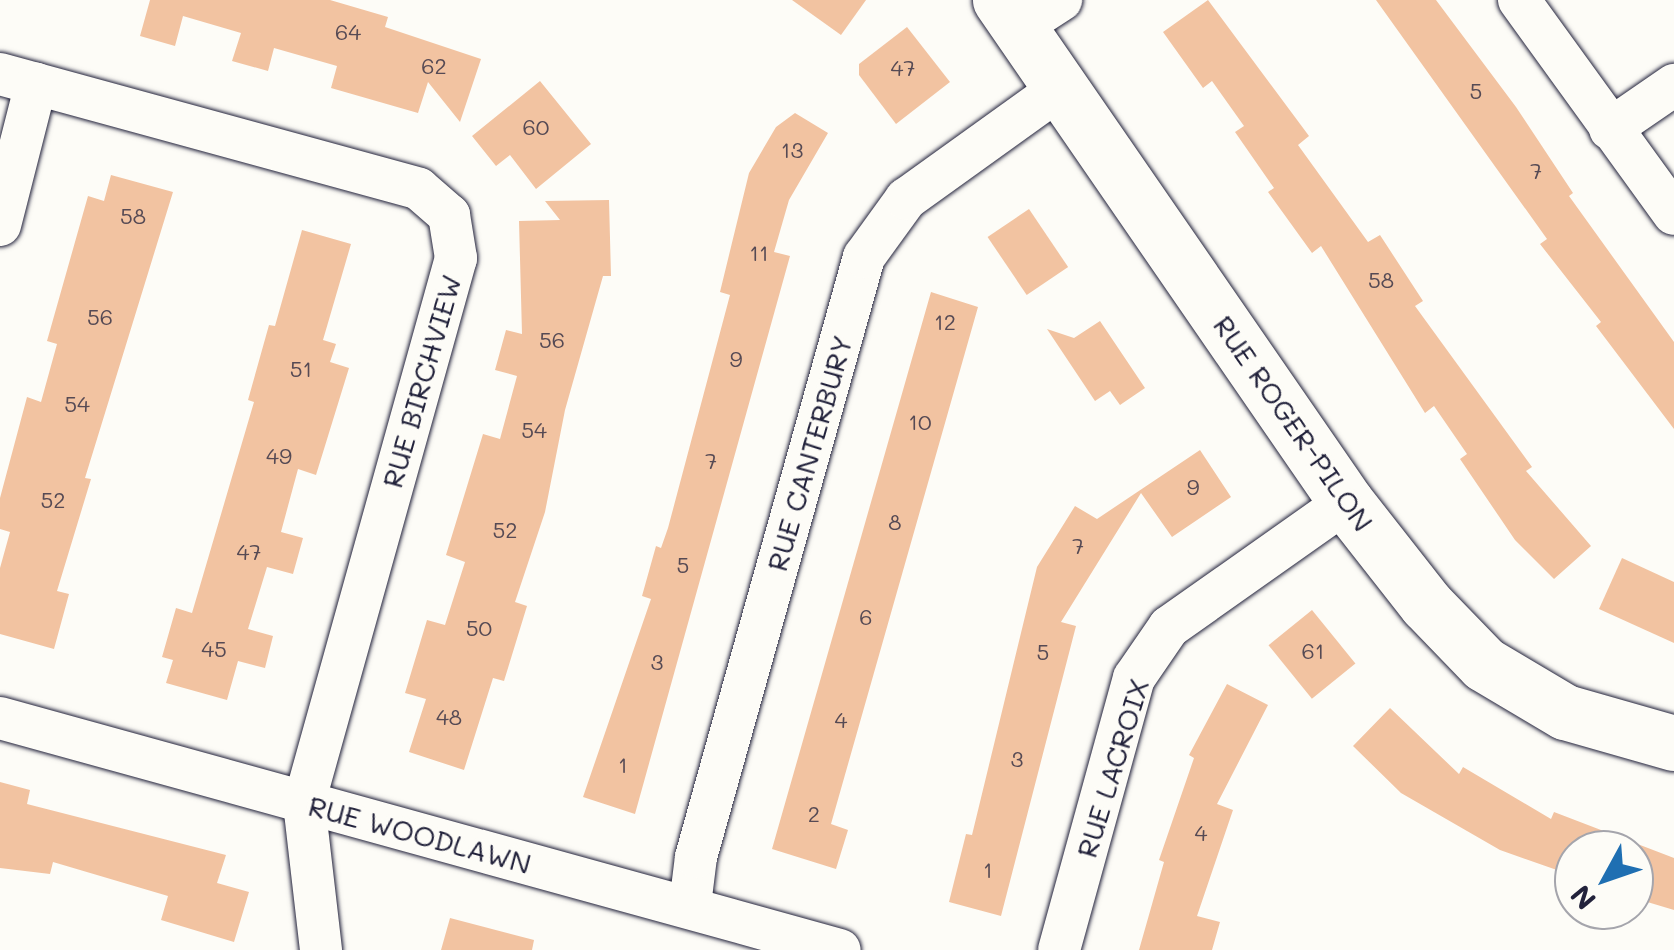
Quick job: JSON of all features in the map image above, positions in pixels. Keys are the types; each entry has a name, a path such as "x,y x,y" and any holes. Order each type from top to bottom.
{"street":[{"path":"1519,0 1674,214"},
{"name":"RUE ROGER-PILON","path":"1027,9 1062,87 1346,502 1484,664 1565,712 1674,743"},
{"path":"0,225 18,79"},
{"name":"RUE BIRCHVIEW","path":"18,79 420,189 449,216 456,258 304,803 321,950"},
{"path":"1610,130 1674,85"},
{"name":"RUE CANTERBURY","path":"690,906 696,858 864,256 906,198 1062,87"},
{"name":"RUE LACROIX","path":"1059,950 1134,678 1169,627 1346,502"},
{"name":"RUE WOODLAWN","path":"0,718 840,950"}],"building":[{"path":"150,0 330,0 388,17 385,27 481,59 460,122 428,82 418,113 331,88 337,66 274,48 268,71 232,61 241,33 183,16 175,46 140,36"},
{"path":"792,0 866,0 841,35"},
{"path":"1208,0 1309,136 1298,145 1368,242 1380,235 1423,301 1415,306 1532,467 1526,471 1591,546 1554,579 1515,540 1460,459 1467,454 1434,406 1425,413 1321,246 1312,253 1268,192 1274,188 1235,132 1244,126 1212,81 1203,88 1163,32"},
{"path":"1376,0 1436,0 1516,107 1573,193 1569,196 1674,342 1674,429 1596,326 1601,322 1540,244 1547,239"},
{"path":"907,27 950,82 896,124 859,75 859,64"},
{"path":"540,81 591,144 536,189 510,155 496,166 472,136"},
{"path":"795,113 828,133 789,200 774,252 790,256 635,814 583,797 651,599 642,596 656,546 661,548 668,528 730,295 720,292 749,173 776,127"},
{"path":"111,175 173,192 85,478 91,479 57,591 69,594 54,649 0,634 0,568 10,532 0,529 0,498 27,397 41,402 57,344 47,341 88,196 104,201"},
{"path":"609,200 611,276 603,276 565,410 545,512 515,602 527,606 504,681 493,678 464,770 409,752 426,699 405,693 427,620 445,625 465,562 446,555 483,434 500,439 517,376 495,370 506,330 522,334 519,221 560,220 545,201"},
{"path":"1029,209 1068,267 1027,295 988,237"},
{"path":"302,230 351,244 323,340 336,344 330,362 349,368 316,475 298,469 281,532 303,538 293,574 267,567 248,629 273,636 265,668 238,661 227,700 166,683 173,660 162,657 176,608 192,613 254,402 248,400 269,325 275,326"},
{"path":"931,292 978,307 831,824 848,830 836,869 772,849"},
{"path":"1100,321 1145,388 1120,405 1110,391 1095,401 1047,329 1074,338"},
{"path":"1200,450 1231,497 1172,537 1141,493 1061,622 1076,626 1001,916 949,902 966,834 972,835 1037,567 1075,506 1097,519"},
{"path":"1622,558 1674,582 1674,643 1599,609"},
{"path":"1312,610 1355,664 1312,699 1268,645"},
{"path":"1227,684 1268,705 1217,804 1233,810 1197,916 1220,922 1212,950 1139,950 1164,862 1159,860 1194,758 1189,755"},
{"path":"1390,708 1459,774 1463,767 1551,819 1554,812 1601,830 1554,830 1554,869 1500,850 1401,793 1353,746"},
{"path":"0,782 30,790 27,804 226,855 217,883 249,892 234,942 161,920 168,896 53,862 50,874 0,868"},
{"path":"1654,850 1674,858 1674,910 1654,904"},
{"path":"450,918 534,940 532,950 441,950"}]}
